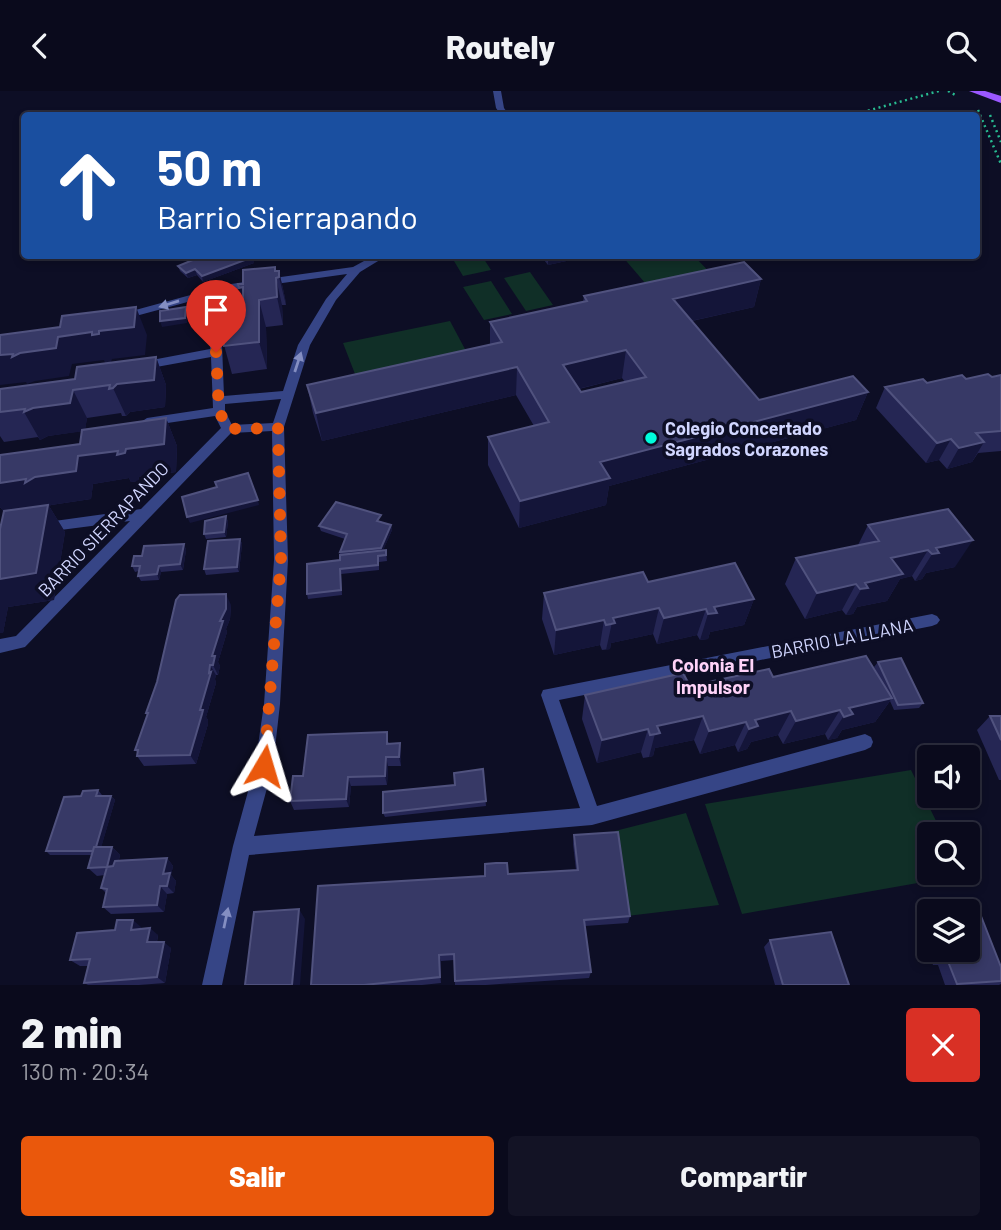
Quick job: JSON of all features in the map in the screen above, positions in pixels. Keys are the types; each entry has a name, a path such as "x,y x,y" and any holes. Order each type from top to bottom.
{"main road":[{"path":"974,91 999,102"}],"street":[{"path":"497,91 499,108 502,112"},
{"path":"212,985 242,846 264,766 281,560 278,428 304,345 331,299 356,270 376,259"},
{"path":"108,321 232,287 356,270"},
{"path":"216,319 218,406 228,429 278,428"},
{"path":"124,368 216,352"},
{"path":"130,425 218,406 288,395"},
{"name":"BARRIO SIERRAPANDO","path":"0,646 20,642 228,429"},
{"path":"25,530 144,514"},
{"name":"BARRIO LA LLANA","path":"592,816 549,695 932,620"},
{"path":"242,846 592,816 865,742"}],"path":[{"path":"863,112 939,91"},
{"path":"948,91 958,96"},
{"path":"977,107 979,112"},
{"path":"980,114 1001,164"}],"green space":[{"path":"453,259 484,259 491,270 463,276"},
{"path":"625,259 697,259 720,283 657,297"},
{"path":"530,272 553,305 526,311 504,278"},
{"path":"491,281 512,314 484,320 463,287"},
{"path":"450,321 474,366 362,392 343,343"},
{"path":"911,770 917,782 917,808 930,808 937,822 917,822 917,883 742,914 705,804"},
{"path":"686,813 719,905 627,916 615,831"}],"building":[{"path":"195,259 248,259 202,276 195,269 186,273 178,266"},
{"path":"744,262 761,279 673,299 759,400 853,376 868,392 600,462 610,478 520,501 488,437 549,422 517,367 316,413 307,385 502,342 490,322 587,301 584,296","holes":["626,350 646,377 581,392 563,365"]},
{"path":"275,267 275,271 279,271 279,277 276,278 277,297 259,300 259,342 224,346 224,326 219,327 219,323 224,322 225,303 243,301 243,287 239,288 238,284 243,284 243,270"},
{"path":"136,307 134,327 99,331 99,334 92,335 92,332 58,337 56,348 20,353 12,357 13,354 0,355 0,335 60,327 62,316"},
{"path":"186,307 185,318 160,321 160,311"},
{"path":"156,357 154,380 117,384 109,389 110,385 73,390 70,403 33,408 24,412 25,409 0,412 0,389 75,379 77,367"},
{"path":"988,374 992,377 1001,375 1001,431 976,433 984,442 959,448 951,439 937,443 885,387 923,379 927,383 962,375 966,379"},
{"path":"166,418 164,444 126,449 125,453 117,455 118,451 78,456 76,471 35,477 25,483 26,479 0,483 0,455 80,444 82,430"},
{"path":"248,473 258,500 187,517 182,497 217,487 215,482"},
{"path":"336,502 381,515 377,521 391,525 381,548 340,552 347,534 319,526"},
{"path":"48,505 36,573 0,579 0,529 4,511"},
{"path":"948,509 973,540 936,548 939,553 932,554 928,550 891,558 903,574 865,583 868,588 860,589 856,584 817,593 796,558 879,541 868,525"},
{"path":"226,516 224,532 204,534 205,521"},
{"path":"240,539 237,567 204,569 208,541"},
{"path":"184,544 180,564 159,566 157,574 138,576 140,566 132,566 134,556 142,556 144,546"},
{"path":"386,550 386,555 378,556 378,565 340,569 341,590 307,594 307,564 340,560 340,555"},
{"path":"735,563 754,599 714,607 717,613 708,614 706,609 664,618 659,608 613,618 615,623 611,624 606,625 604,620 556,630 544,593 643,572 648,582"},
{"path":"226,594 226,609 220,621 223,621 212,656 215,656 213,665 210,665 209,673 211,672 200,710 203,710 190,755 137,756 138,750 135,750 157,682 176,600 180,595"},
{"path":"866,656 892,698 849,708 853,714 844,717 840,710 796,721 791,711 755,720 758,726 749,729 746,722 709,731 703,716 657,726 660,733 656,734 650,735 648,729 602,740 585,695 683,673 690,686 769,669 773,677"},
{"path":"901,658 923,703 898,705 878,662"},
{"path":"990,716 1001,716 1001,740"},
{"path":"387,732 387,744 400,743 399,757 386,757 385,776 348,777 346,799 290,801 293,776 303,776 308,735"},
{"path":"483,769 486,801 383,813 383,792 455,785 454,773"},
{"path":"98,790 96,796 111,796 93,851 46,851 64,797 81,796 83,791"},
{"path":"618,832 630,916 584,920 591,972 455,981 454,954 439,955 440,977 364,985 311,985 318,886 485,876 485,864 496,863 507,863 508,874 578,870 574,835"},
{"path":"94,847 112,847 107,867 88,868"},
{"path":"167,858 163,874 170,873 167,886 160,886 157,905 103,907 107,889 101,888 107,867 113,866 115,861"},
{"path":"299,909 292,985 245,985 254,912"},
{"path":"980,914 1001,967 1001,981 957,984 948,962 980,962"},
{"path":"117,920 133,920 131,930 150,928 147,942 164,942 157,977 84,983 90,959 70,960 77,933 115,930"},
{"path":"831,932 849,985 783,985 770,940"}],"place":[{"name":"Colegio Concertado Sagrados Corazones","path":"651,438"}],"district":[{"name":"Colonia El Impulsor","path":"713,675"}],"route":[{"path":"216,352 219,411 228,429 278,428 281,560 272,704 264,766"}]}
